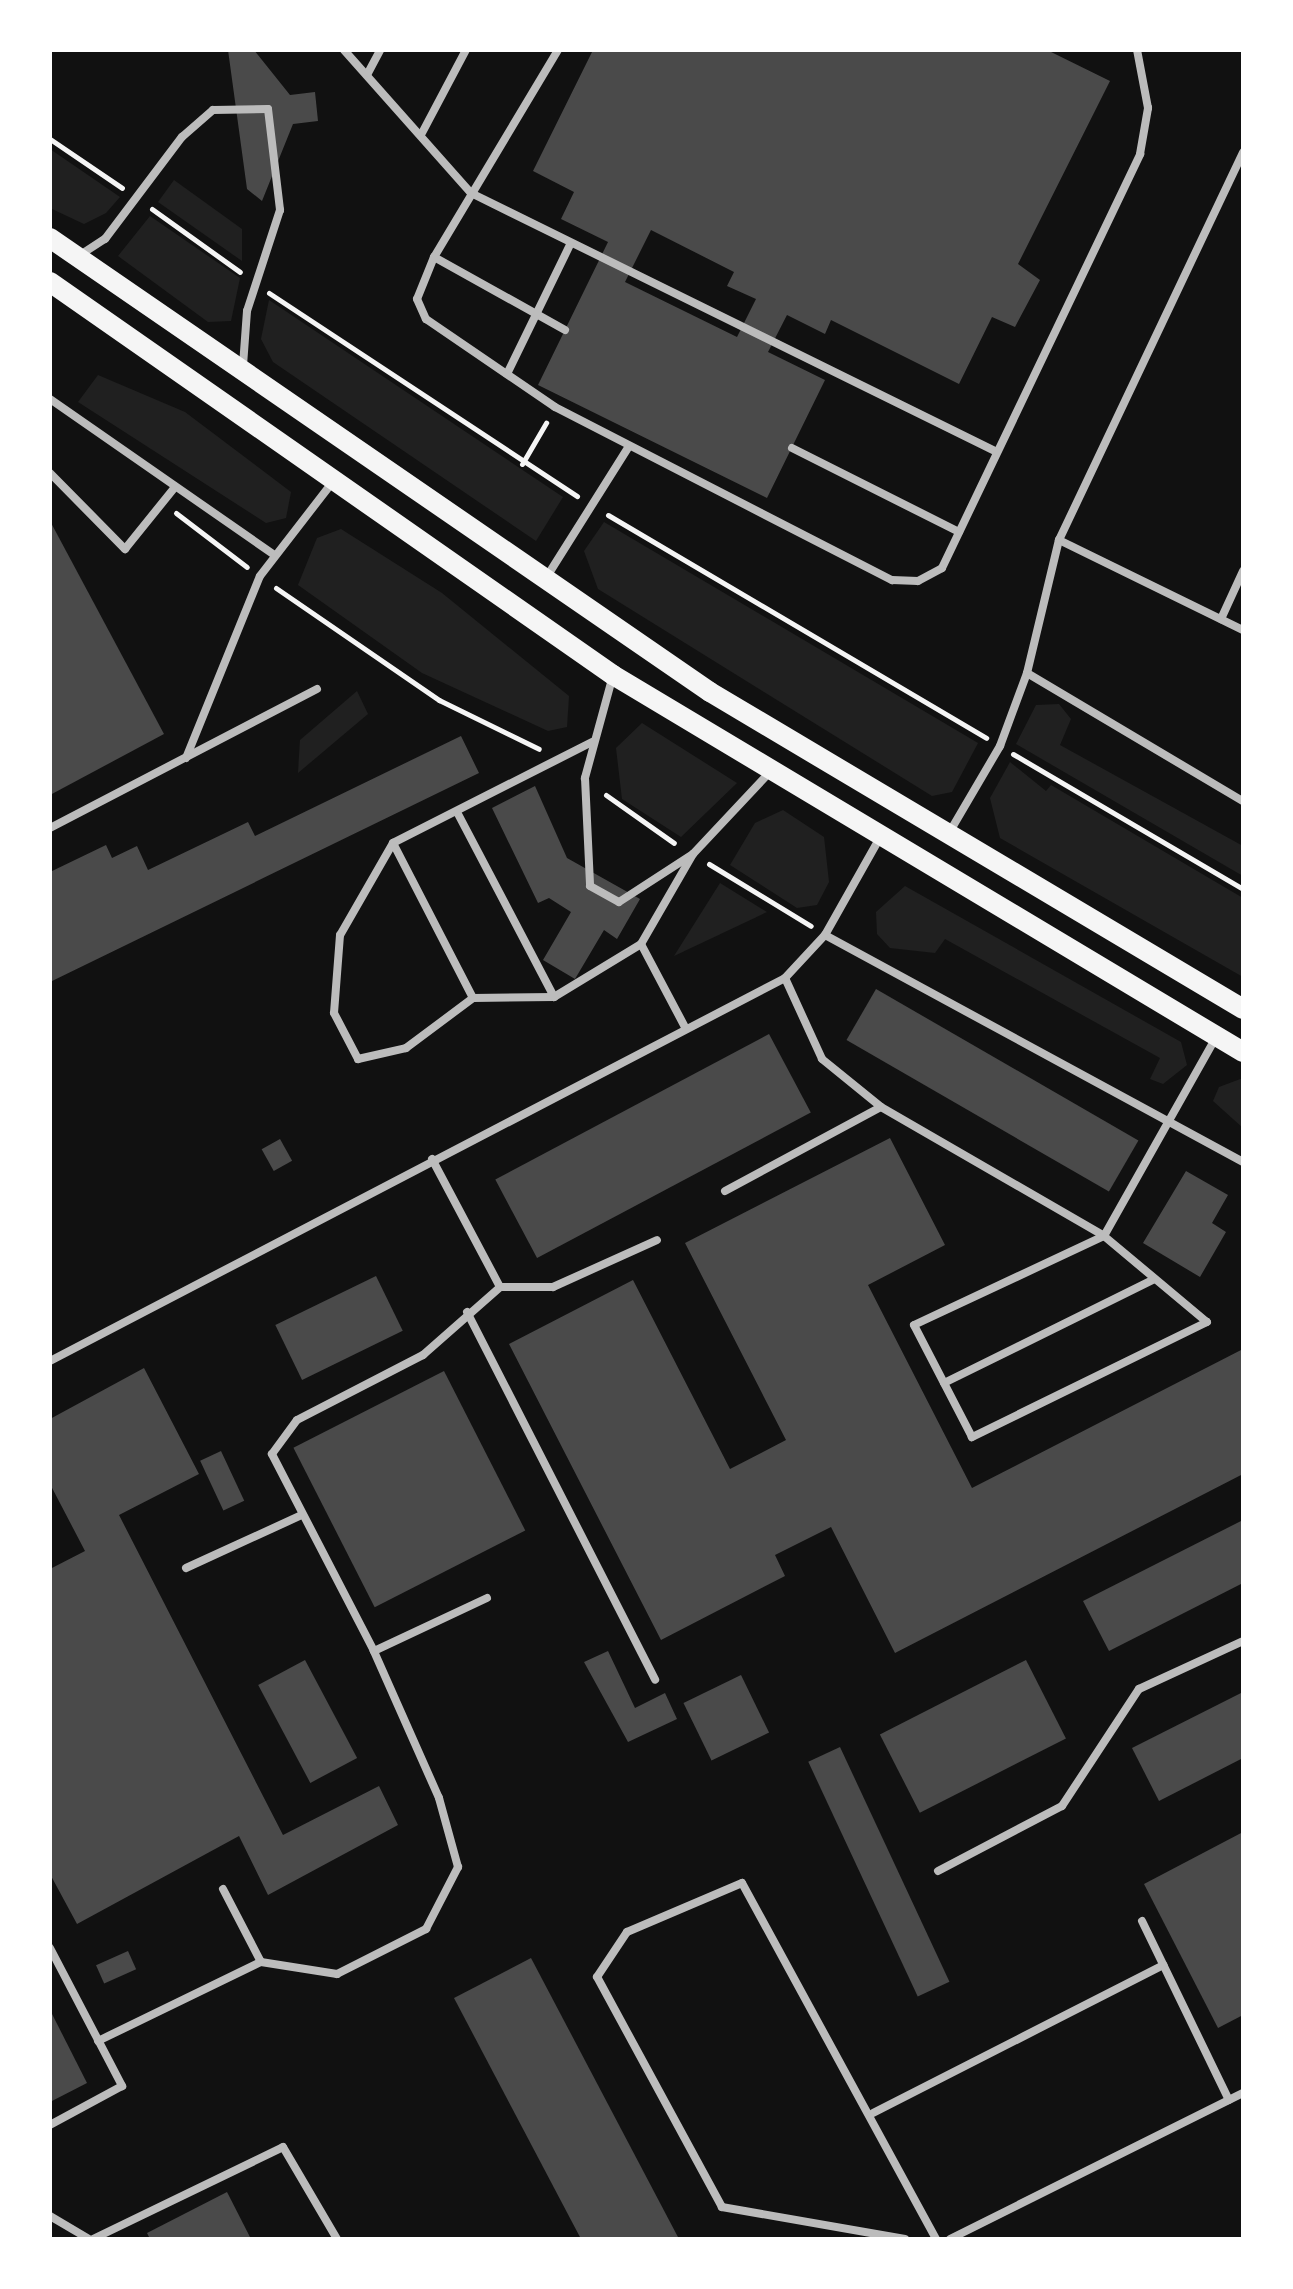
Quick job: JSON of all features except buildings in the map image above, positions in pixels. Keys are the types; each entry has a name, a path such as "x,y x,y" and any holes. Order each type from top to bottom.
{"main road":[{"path":"50,238 543,583 947,837 1243,1008"},
{"path":"50,282 331,484 613,675 879,840 1243,1052"}],"lane":[{"path":"344,50 368,72 471,193 570,246 997,452"},
{"path":"368,72 380,50"},
{"path":"422,133 466,50"},
{"path":"558,50 434,257 417,299 426,319 555,407 892,580 918,581 942,568 1140,154 1148,108 1137,50"},
{"path":"77,258 106,239 136,197 213,110 268,109 280,210 254,283 242,375"},
{"path":"947,837 1000,746 1028,672 1059,540 1243,152"},
{"path":"507,374 570,246"},
{"path":"434,257 564,330"},
{"path":"50,399 273,554"},
{"path":"543,583 630,446"},
{"path":"792,448 959,532"},
{"path":"50,474 124,549 175,487"},
{"path":"186,758 260,576 273,554 331,484"},
{"path":"1059,540 1243,630"},
{"path":"1221,620 1243,571"},
{"path":"1028,672 1243,800"},
{"path":"613,675 585,778 590,886 619,902 693,854 770,773"},
{"path":"50,828 317,689"},
{"path":"592,742 393,843 340,935 334,1013 358,1059 406,1048 474,998 554,997 641,944 693,854"},
{"path":"456,812 554,997"},
{"path":"50,1361 786,978 825,935 879,840"},
{"path":"393,843 474,998"},
{"path":"825,935 1243,1162"},
{"path":"641,944 686,1028"},
{"path":"786,978 822,1060 881,1107 1104,1236 1207,1322 972,1437 914,1325 1104,1236 1216,1037"},
{"path":"725,1191 881,1107"},
{"path":"432,1159 500,1288"},
{"path":"98,2041 261,1962 337,1974 426,1929 458,1867 439,1798 374,1651 272,1454 297,1420 424,1355 466,1312 500,1288 553,1287 658,1240"},
{"path":"944,1383 1154,1279"},
{"path":"466,1312 655,1680"},
{"path":"186,1568 302,1515"},
{"path":"374,1651 487,1598"},
{"path":"938,1871 1062,1806 1139,1689 1243,1641"},
{"path":"905,2239 722,2207 597,1977 628,1932 742,1883 873,2113 936,2239"},
{"path":"223,1889 261,1962"},
{"path":"1142,1921 1229,2100"},
{"path":"50,1948 122,2086 50,2125"},
{"path":"873,2113 1164,1965"},
{"path":"950,2239 1243,2093"},
{"path":"50,2216 91,2239 283,2146 337,2239"}],"path":[{"path":"50,139 522,464 1243,889"},
{"path":"522,464 555,407"},
{"path":"163,504 439,700 559,758"},
{"path":"585,778 693,854 825,935"}],"shaded area":[{"path":"50,149 120,197 106,213 84,224 50,208"},
{"path":"174,180 242,229 242,261 158,202"},
{"path":"150,216 240,278 231,321 208,322 118,256"},
{"path":"269,300 563,497 536,541 273,362 261,339"},
{"path":"98,375 185,412 291,492 286,518 266,523 78,402"},
{"path":"604,522 978,743 952,792 932,796 598,589 584,551"},
{"path":"341,529 442,593 569,696 567,727 548,731 422,673 298,585 317,538"},
{"path":"357,691 368,714 298,773 300,740"},
{"path":"1059,704 1071,719 1060,745 1243,846 1243,876 1016,744 1036,705"},
{"path":"642,723 737,783 681,837 622,799 616,748"},
{"path":"1010,762 1046,791 1051,785 1243,898 1243,977 1000,838 990,798"},
{"path":"783,810 824,837 829,882 817,905 797,908 730,865 755,823"},
{"path":"720,883 767,912 674,956"},
{"path":"905,886 1181,1042 1187,1065 1163,1084 1150,1079 1160,1058 945,939 935,953 890,948 877,934 876,912"},
{"path":"1243,1078 1243,1128 1213,1101 1219,1087"}]}
